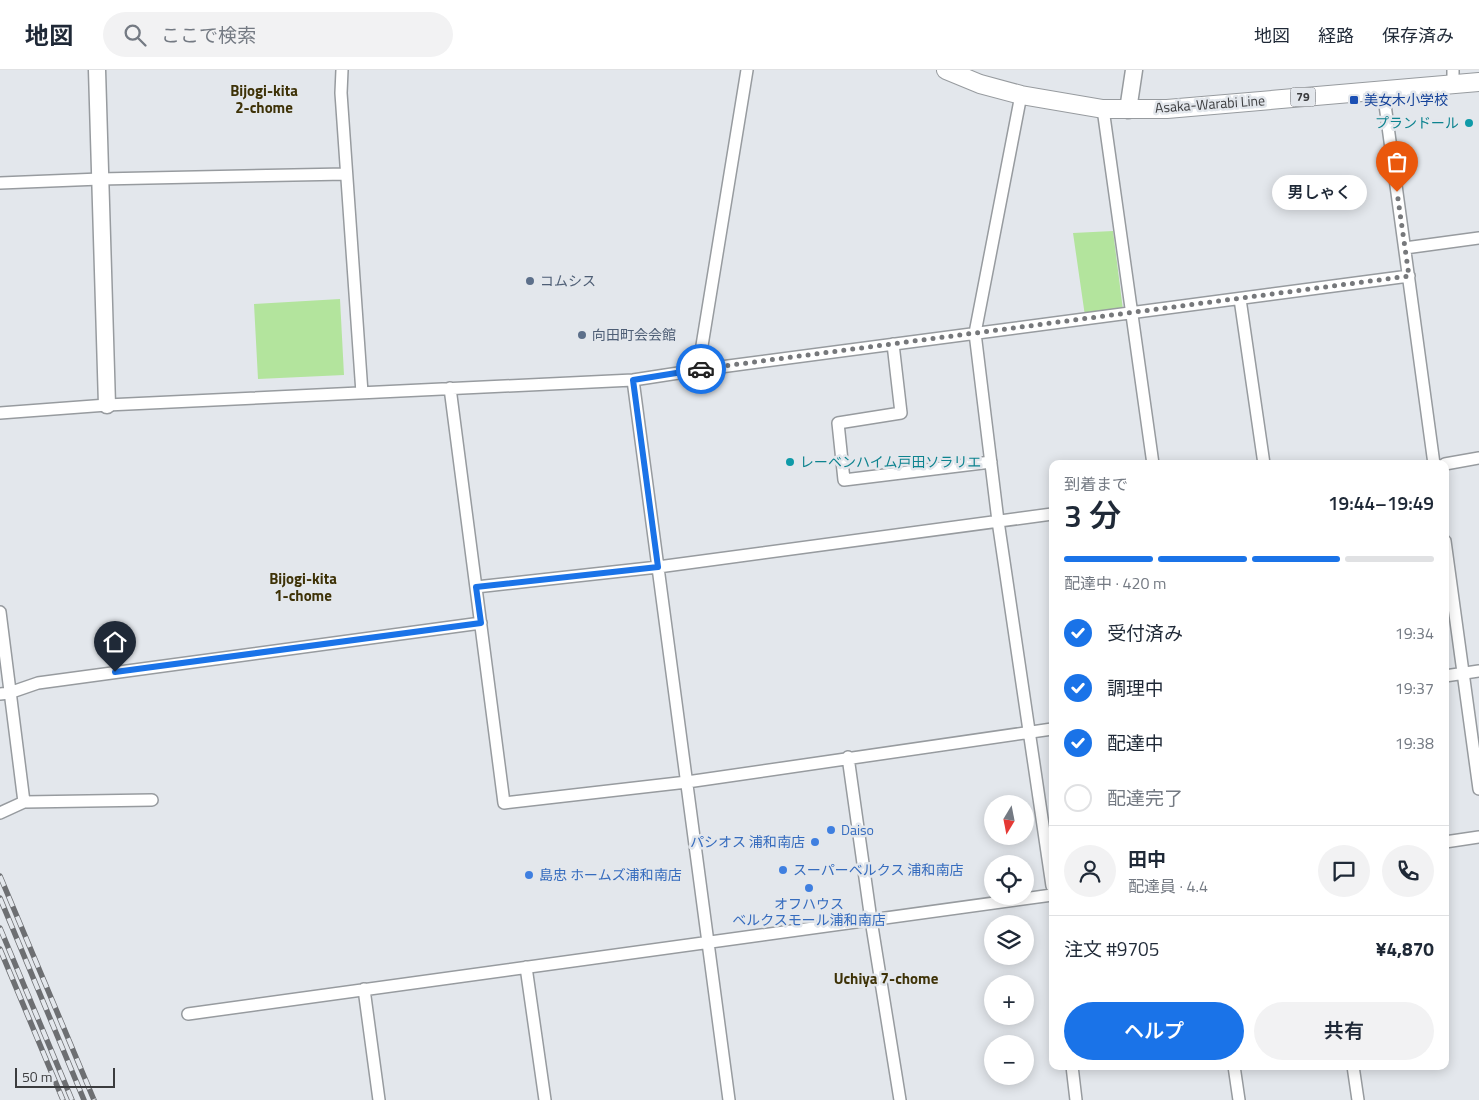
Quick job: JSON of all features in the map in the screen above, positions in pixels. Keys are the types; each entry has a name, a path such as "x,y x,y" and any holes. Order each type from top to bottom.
{"main road":[{"name":"Asaka-Warabi Line","path":"946,70 980,84 1021,95 1103,110 1176,108 1383,90 1453,77 1479,82"}],"street":[{"path":"97,70 107,405"},
{"path":"342,70 341,94 362,393"},
{"path":"698,370 747,70"},
{"path":"1128,110 1134,70"},
{"path":"1383,90 1433,460"},
{"path":"1021,95 975,334 998,521 1049,865"},
{"path":"1103,110 1152,460"},
{"path":"0,183 346,174"},
{"path":"1405,248 1479,238"},
{"path":"0,413 107,405 633,380 1409,276"},
{"path":"1240,299 1263,460"},
{"path":"893,344 901,413 838,423 844,480 991,462"},
{"path":"633,380 729,1100"},
{"path":"450,388 504,804 687,782 848,757 1049,729"},
{"path":"1449,463 1479,458"},
{"path":"476,587 658,567 1049,514"},
{"path":"1449,570 1479,789"},
{"path":"0,612 5,693 24,802"},
{"path":"5,693 38,683 481,623"},
{"path":"1449,675 1479,671"},
{"path":"848,757 871,920 900,1100"},
{"path":"0,813 24,802 152,800"},
{"path":"1449,841 1479,837"},
{"path":"188,1014 1049,895"},
{"path":"526,967 545,1100"},
{"path":"364,989 379,1100"},
{"path":"1072,1070 1076,1100"},
{"path":"1235,1070 1239,1100"},
{"path":"1354,1070 1358,1100"}],"green space":[{"path":"1113,231 1123,310 1085,316 1073,233"},
{"path":"340,299 344,375 258,379 254,304"}],"railway":[{"path":"0,876 94,1100"},
{"path":"0,898 84,1100"},
{"path":"0,928 72,1100"},
{"path":"0,949 63,1100"}],"way so far":[{"path":"701,369 1409,276 1397,192"}],"place":[{"name":"美女木小学校","path":"1354,100"},
{"name":"プランドール","path":"1469,123"},
{"name":"男しゃく","path":"1397,192"},
{"name":"コムシス","path":"530,281"},
{"name":"向田町会会館","path":"582,335"},
{"name":"レーベンハイム戸田ソラリエ","path":"790,462"},
{"name":"Daiso","path":"831,830"},
{"name":"パシオス 浦和南店","path":"815,842"},
{"name":"スーパーベルクス 浦和南店","path":"783,870"},
{"name":"島忠 ホームズ浦和南店","path":"529,875"},
{"name":"オフハウス ベルクスモール浦和南店","path":"809,888"}],"district":[{"name":"Bijogi-kita 2-chome","path":"264,100"},
{"name":"Bijogi-kita 1-chome","path":"303,588"},
{"name":"Uchiya 7-chome","path":"886,979"}],"route":[{"path":"115,672 481,623 476,587 658,567 633,380 701,369"}]}
